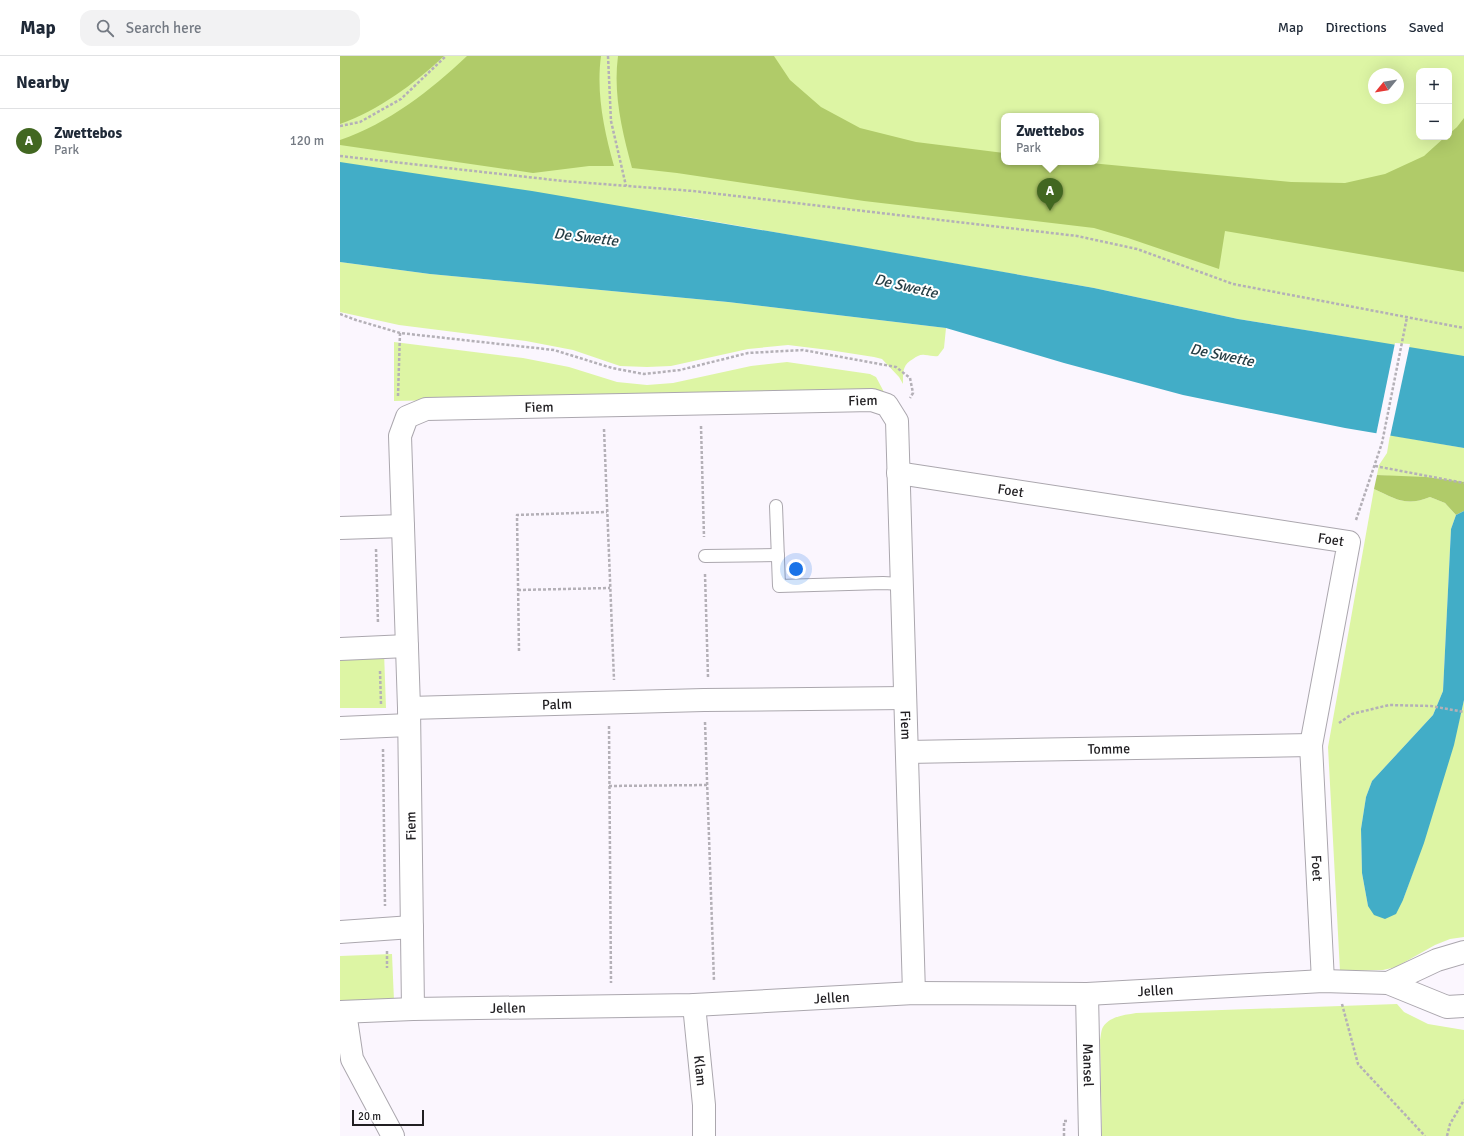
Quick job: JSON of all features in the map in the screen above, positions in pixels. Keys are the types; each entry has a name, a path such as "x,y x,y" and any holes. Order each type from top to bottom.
{"street":[{"name":"Fiem","path":"413,1009 409,716 400,436 407,417 426,409 872,400 887,405 897,421 914,993"},
{"name":"Foet","path":"898,473 1349,542 1311,745 1329,982"},
{"path":"340,528 403,526"},
{"path":"340,649 407,646"},
{"name":"Palm","path":"409,716 608,702 905,698"},
{"path":"340,728 382,726 409,716"},
{"name":"Tomme","path":"907,752 1311,745"},
{"path":"340,932 412,927"},
{"path":"1388,983 1437,960 1464,952"},
{"name":"Jellen","path":"343,1012 413,1009 704,1004 914,993 1087,994 1329,982 1388,983"},
{"path":"1388,983 1447,1007 1464,1006"},
{"name":"Mansel","path":"1087,994 1090,1136"},
{"name":"Klam","path":"704,1004 704,1136"},
{"path":"343,1012 352,1059 393,1136"}],"lane":[{"path":"776,506 779,586 883,583 902,584"},
{"path":"705,556 778,555"}],"path":[{"path":"340,126 360,122 401,99 446,56"},
{"path":"608,56 611,121 626,186"},
{"path":"340,156 563,181 693,191 1077,236 1137,249 1233,284 1464,328"},
{"path":"340,314 400,333 554,350 612,368 644,374 680,370 748,353 803,350 881,364 896,367 910,378 913,393 897,421"},
{"path":"1349,542 1382,443 1407,318"},
{"path":"400,333 397,404 407,417"},
{"path":"603,405 614,680 608,702 612,1006"},
{"path":"1375,466 1464,483"},
{"path":"519,651 517,515 607,512"},
{"path":"376,527 387,973"},
{"path":"518,590 610,588"},
{"path":"704,700 708,785 704,1004"},
{"path":"1311,745 1352,714 1389,705 1431,706 1464,712"},
{"path":"609,786 708,785"},
{"path":"1329,982 1358,1064 1425,1136"},
{"path":"1447,1136 1450,1124 1464,1100"}],"green space":[{"path":"340,56 1464,56 1464,357 1238,319 1094,288 682,216 340,177"},
{"path":"340,56 444,56 421,76 382,104 340,124"},
{"path":"467,56 601,56 600,98 607,139 614,166 589,166 533,173 340,145 340,140 375,125 408,105 438,82"},
{"path":"618,56 774,56 790,80 821,107 860,128 916,142 1001,153 1001,165 1099,164 1291,182 1345,183 1385,174 1424,156 1442,140 1452,140 1452,131 1464,118 1464,272 1225,231 1219,269 1094,228 864,201 677,173 632,168 619,112 617,84"},
{"path":"340,262 430,274 728,302 946,328 944,348 938,356 920,355 909,361 904,370 903,384 899,377 882,359 788,345 748,349 671,366 620,366 573,350 526,341 399,325 340,312"},
{"path":"394,342 523,358 569,367 617,382 647,385 673,383 751,366 787,362 870,374 876,377 884,392 394,401"},
{"path":"1390,435 1464,448 1464,482 1377,475 1379,465 1387,453"},
{"path":"1377,475 1426,477 1464,482 1464,511 1456,515 1445,503 1430,497 1408,502 1395,499 1374,489"},
{"path":"1374,489 1395,499 1408,502 1430,497 1445,503 1456,515 1451,529 1443,691 1433,715 1372,781 1366,797 1361,829 1362,873 1368,906 1403,900 1436,801 1464,700 1464,937 1450,939 1435,945 1396,967 1383,970 1340,971 1328,747"},
{"path":"384,652 386,708 340,708 340,653"},
{"path":"392,954 394,1001 340,1003 340,956"},
{"path":"1397,1004 1404,1012 1428,1024 1464,1030 1464,1136 1102,1136 1100,1040 1103,1027 1114,1018 1136,1013"}],"water":[{"name":"De Swette","path":"340,162 532,191 856,246 1094,288 1238,319 1464,356 1464,448 1345,428 1183,395 1064,363 946,328 728,302 430,274 340,262"},
{"path":"1464,511 1464,700 1454,745 1424,843 1403,900 1396,914 1385,919 1374,915 1368,906 1362,873 1361,829 1366,797 1372,781 1433,715 1443,691 1451,529 1456,515"}],"pier":[{"path":"1395,343 1410,344 1390,437 1376,435"}],"place":[{"name":"Zwettebos","path":"1050,211"}]}
